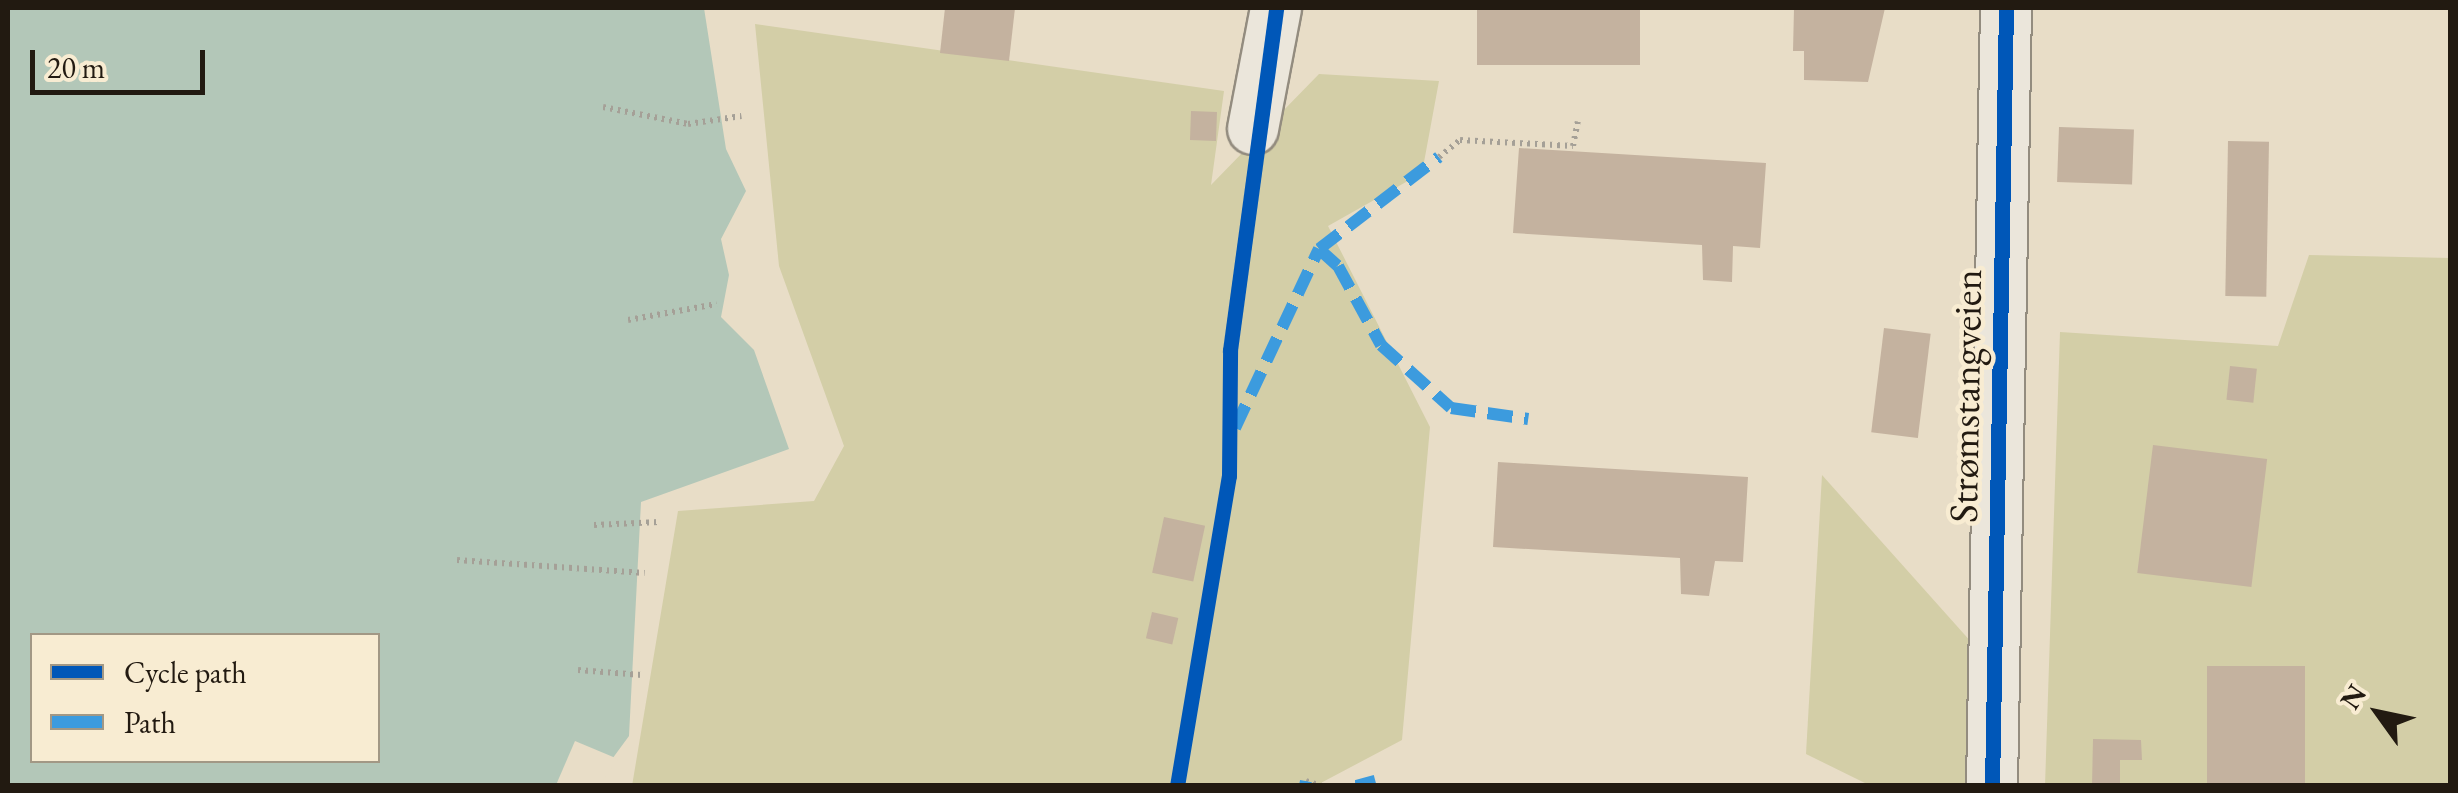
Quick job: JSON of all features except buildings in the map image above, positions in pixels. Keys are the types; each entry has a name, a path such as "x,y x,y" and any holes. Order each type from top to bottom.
{"street":[{"path":"1253,129 1276,8"},
{"name":"Strømstangveien","path":"1992,786 2006,8"}],"path":[{"path":"603,107 688,124 741,116"},
{"path":"1439,157 1460,140 1573,146 1578,120"},
{"path":"628,320 717,304"},
{"path":"594,525 658,522"},
{"path":"457,560 645,573"},
{"path":"578,670 642,676"},
{"path":"1306,781 1321,786"}],"shaded area":[{"path":"8,8 704,8 726,149 746,191 721,239 729,275 721,317 754,350 789,449 641,502 629,736 593,785 8,785"},
{"path":"755,24 1224,91 1211,185 1319,74 1439,81 1422,173 1328,226 1430,427 1402,740 1317,785 632,786 678,511 814,501 844,446 779,266"},
{"path":"2309,255 2450,258 2450,785 2045,786 2060,332 2278,346"},
{"path":"1822,475 1981,653 1971,785 1869,785 1806,754"}],"pier":[{"path":"575,741 618,759 599,786 556,785"}],"marked path":[{"path":"1319,249 1439,157"},
{"path":"1235,428 1319,249 1338,266 1381,345 1451,408 1528,419"},
{"path":"1305,786 1306,781"},
{"path":"1356,786 1375,781"}],"cycle path":[{"path":"1177,786 1229,476 1230,350 1276,8"},
{"path":"1992,786 2006,8"}]}
